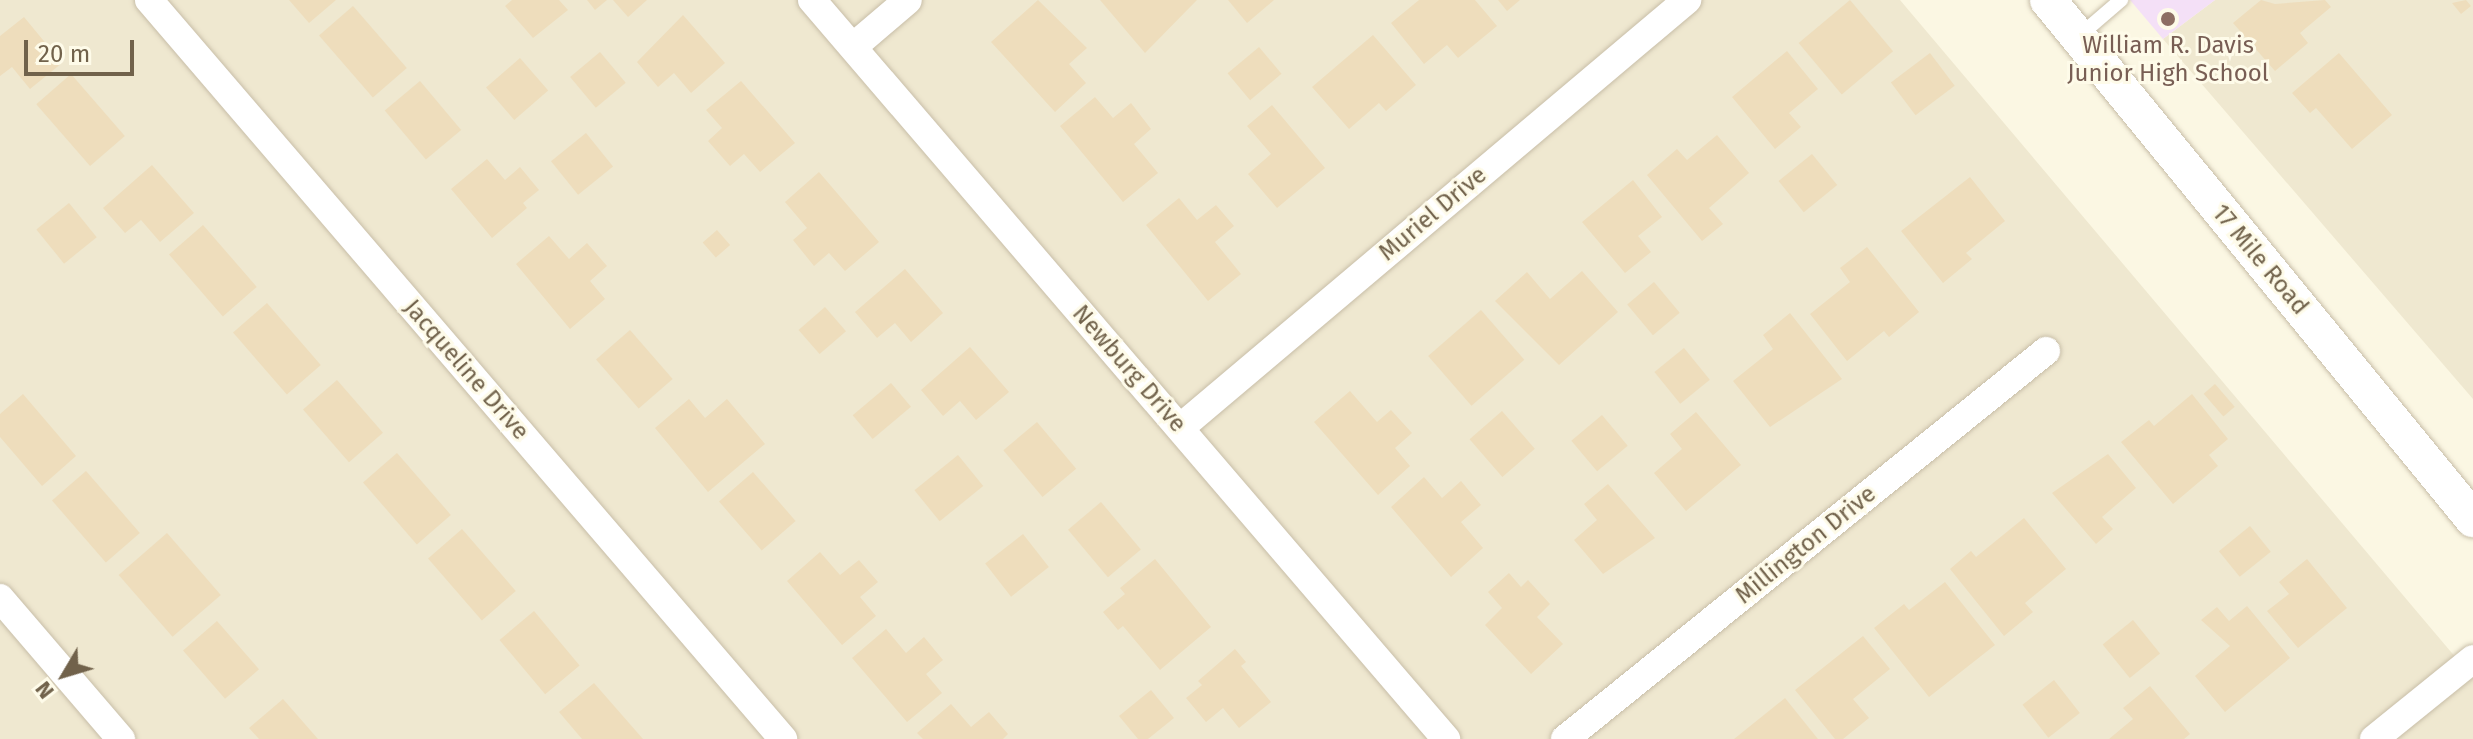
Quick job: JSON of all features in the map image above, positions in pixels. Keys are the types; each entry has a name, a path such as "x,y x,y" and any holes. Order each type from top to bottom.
{"street":[{"name":"Jacqueline Drive","path":"149,0 783,739"},
{"name":"Newburg Drive","path":"812,0 1446,739"},
{"path":"853,47 908,0"},
{"name":"Muriel Drive","path":"1180,428 1687,0"},
{"name":"17 Mile Road","path":"2048,0 2473,519"},
{"name":"Millington Drive","path":"1565,739 2046,351"},
{"path":"0,598 121,739"},
{"path":"2374,739 2473,659"}],"lane":[{"path":"2078,37 2121,0"}],"shaded area":[{"path":"0,0 1900,0 2473,678 2473,739 0,739"},
{"name":"William R. Davis Junior High School","path":"2130,0 2215,0 2163,39"},
{"path":"2215,0 2473,0 2473,399 2163,39"}],"building":[{"path":"289,0 336,0 309,23"},
{"path":"512,0 559,0 568,10 533,38 505,6"},
{"path":"587,0 607,0 595,10"},
{"path":"613,0 647,0 628,17"},
{"path":"1038,0 1087,48 1069,64 1086,83 1055,112 991,42"},
{"path":"1100,0 1197,0 1145,53"},
{"path":"1228,0 1274,0 1247,23"},
{"path":"1419,0 1475,0 1497,26 1458,58 1447,45 1424,64 1391,23"},
{"path":"1498,0 1520,0 1507,11"},
{"path":"1850,0 1893,51 1842,94 1799,43"},
{"path":"2261,0 2275,4 2325,0 2331,7 2300,33 2308,43 2275,71 2233,23"},
{"path":"2466,0 2471,6 2461,14 2452,3"},
{"path":"353,6 407,68 373,97 319,36"},
{"path":"683,15 725,63 691,93 674,73 658,87 637,62"},
{"path":"24,17 62,63 30,89 12,67 0,76 0,36"},
{"path":"1373,35 1416,85 1386,111 1379,103 1349,129 1312,87"},
{"path":"1259,47 1281,74 1250,100 1228,73"},
{"path":"1787,51 1818,89 1789,113 1801,127 1775,149 1732,97"},
{"path":"600,52 626,83 596,108 570,77"},
{"path":"1930,53 1955,86 1916,115 1891,82"},
{"path":"2339,53 2392,115 2352,149 2316,108 2310,113 2292,93"},
{"path":"520,58 548,90 514,120 486,88"},
{"path":"71,74 125,136 90,166 36,104"},
{"path":"420,81 461,130 426,160 385,111"},
{"path":"741,81 795,143 760,172 744,154 730,166 708,141 722,128 706,110"},
{"path":"1095,97 1113,118 1131,103 1151,129 1134,144 1158,173 1123,202 1060,126"},
{"path":"1272,105 1325,168 1277,208 1248,174 1271,154 1247,126"},
{"path":"586,133 613,166 578,195 551,161"},
{"path":"1717,135 1749,173 1709,208 1723,224 1702,241 1647,175 1677,149 1687,160"},
{"path":"1812,154 1837,185 1804,212 1779,181"},
{"path":"487,159 505,180 520,167 539,190 523,203 527,208 492,238 451,189"},
{"path":"152,165 194,213 160,242 141,220 125,233 103,208"},
{"path":"819,172 879,242 845,271 829,253 814,266 793,240 807,228 785,202"},
{"path":"1970,177 2005,221 1966,253 1972,259 1943,283 1901,231"},
{"path":"1633,180 1662,217 1638,236 1651,252 1625,273 1582,222"},
{"path":"1179,198 1197,220 1216,205 1234,226 1215,242 1241,274 1208,301 1146,225"},
{"path":"69,203 97,237 64,264 36,229"},
{"path":"203,225 257,287 223,316 169,255"},
{"path":"717,230 730,245 716,258 703,242"},
{"path":"549,236 569,259 587,243 607,266 590,281 605,299 570,329 516,264"},
{"path":"1867,247 1919,312 1889,337 1884,331 1847,361 1810,314 1850,282 1840,268"},
{"path":"905,269 943,313 911,342 895,323 877,338 855,312"},
{"path":"1582,271 1618,312 1559,365 1495,301 1527,272 1550,299"},
{"path":"1654,282 1680,313 1653,335 1627,304"},
{"path":"267,303 321,365 287,394 233,333"},
{"path":"825,307 846,331 820,354 799,330"},
{"path":"1481,310 1524,360 1471,406 1428,356"},
{"path":"1790,313 1842,379 1770,427 1733,381 1773,349 1763,335"},
{"path":"630,330 673,379 639,409 596,360"},
{"path":"970,347 1009,392 976,420 960,401 943,416 921,390"},
{"path":"1684,348 1710,380 1680,404 1654,372"},
{"path":"337,380 383,433 349,462 303,410"},
{"path":"891,383 911,407 873,439 853,415"},
{"path":"2215,384 2235,407 2223,416 2204,394"},
{"path":"1350,391 1377,422 1391,410 1412,433 1395,448 1410,466 1378,495 1314,422"},
{"path":"23,394 76,456 42,486 0,437 0,414"},
{"path":"2192,394 2228,439 2209,455 2218,466 2173,504 2121,442 2149,420 2154,426"},
{"path":"689,399 705,418 727,399 765,444 708,492 655,428"},
{"path":"1502,411 1535,449 1502,477 1470,439"},
{"path":"1696,412 1741,465 1686,511 1654,473 1682,449 1670,434"},
{"path":"1602,415 1628,446 1597,471 1571,441"},
{"path":"1037,422 1076,469 1043,497 1003,450"},
{"path":"397,453 451,515 417,544 363,483"},
{"path":"2108,454 2136,488 2102,517 2113,529 2096,544 2052,493"},
{"path":"958,455 983,486 940,521 914,490"},
{"path":"86,471 140,533 106,562 52,501"},
{"path":"753,472 796,521 762,551 719,502"},
{"path":"1424,477 1442,498 1461,481 1481,505 1461,522 1483,548 1451,577 1391,507"},
{"path":"1608,484 1655,538 1603,574 1574,540 1597,520 1584,504"},
{"path":"1101,502 1141,549 1108,577 1068,530"},
{"path":"2024,518 2066,569 2025,603 2033,612 2004,636 1950,569 1971,551 1976,557"},
{"path":"2250,526 2271,552 2240,577 2219,551"},
{"path":"462,529 516,591 482,620 428,559"},
{"path":"167,533 221,595 172,637 119,575"},
{"path":"1023,534 1049,567 1011,597 985,564"},
{"path":"820,552 840,575 859,560 878,582 860,597 876,616 842,645 787,581"},
{"path":"1155,559 1211,627 1160,670 1123,626 1118,630 1103,612 1125,594 1120,588"},
{"path":"2307,559 2347,608 2298,648 2267,611 2289,594 2279,582"},
{"path":"1509,573 1521,587 1528,580 1550,604 1537,617 1563,644 1531,674 1485,625 1502,608 1488,592"},
{"path":"1945,582 1995,645 1929,697 1874,628 1904,604 1909,610"},
{"path":"2247,606 2290,658 2225,712 2195,676 2230,646 2201,620 2217,607 2229,621"},
{"path":"534,611 580,665 545,694 500,640"},
{"path":"2133,620 2160,653 2130,678 2103,645"},
{"path":"217,621 259,669 225,699 183,651"},
{"path":"886,629 906,653 924,637 943,660 926,674 942,693 907,722 852,658"},
{"path":"1863,636 1890,669 1853,699 1869,718 1843,739 1835,739 1795,690"},
{"path":"1235,649 1246,662 1241,666 1271,702 1239,728 1223,708 1206,722 1186,698 1202,685 1198,681"},
{"path":"2054,680 2080,713 2048,738 2022,705"},
{"path":"594,683 643,739 582,739 559,712"},
{"path":"2150,686 2190,734 2184,739 2109,739 2133,719 2123,708"},
{"path":"1151,690 1174,718 1148,739 1138,739 1119,716"},
{"path":"1785,698 1818,739 1734,739"},
{"path":"283,699 318,739 259,739 249,728"},
{"path":"951,704 971,727 989,712 1008,734 1003,739 923,739 917,733"}],"place":[{"name":"William R. Davis Junior High School","path":"2168,19"}]}
